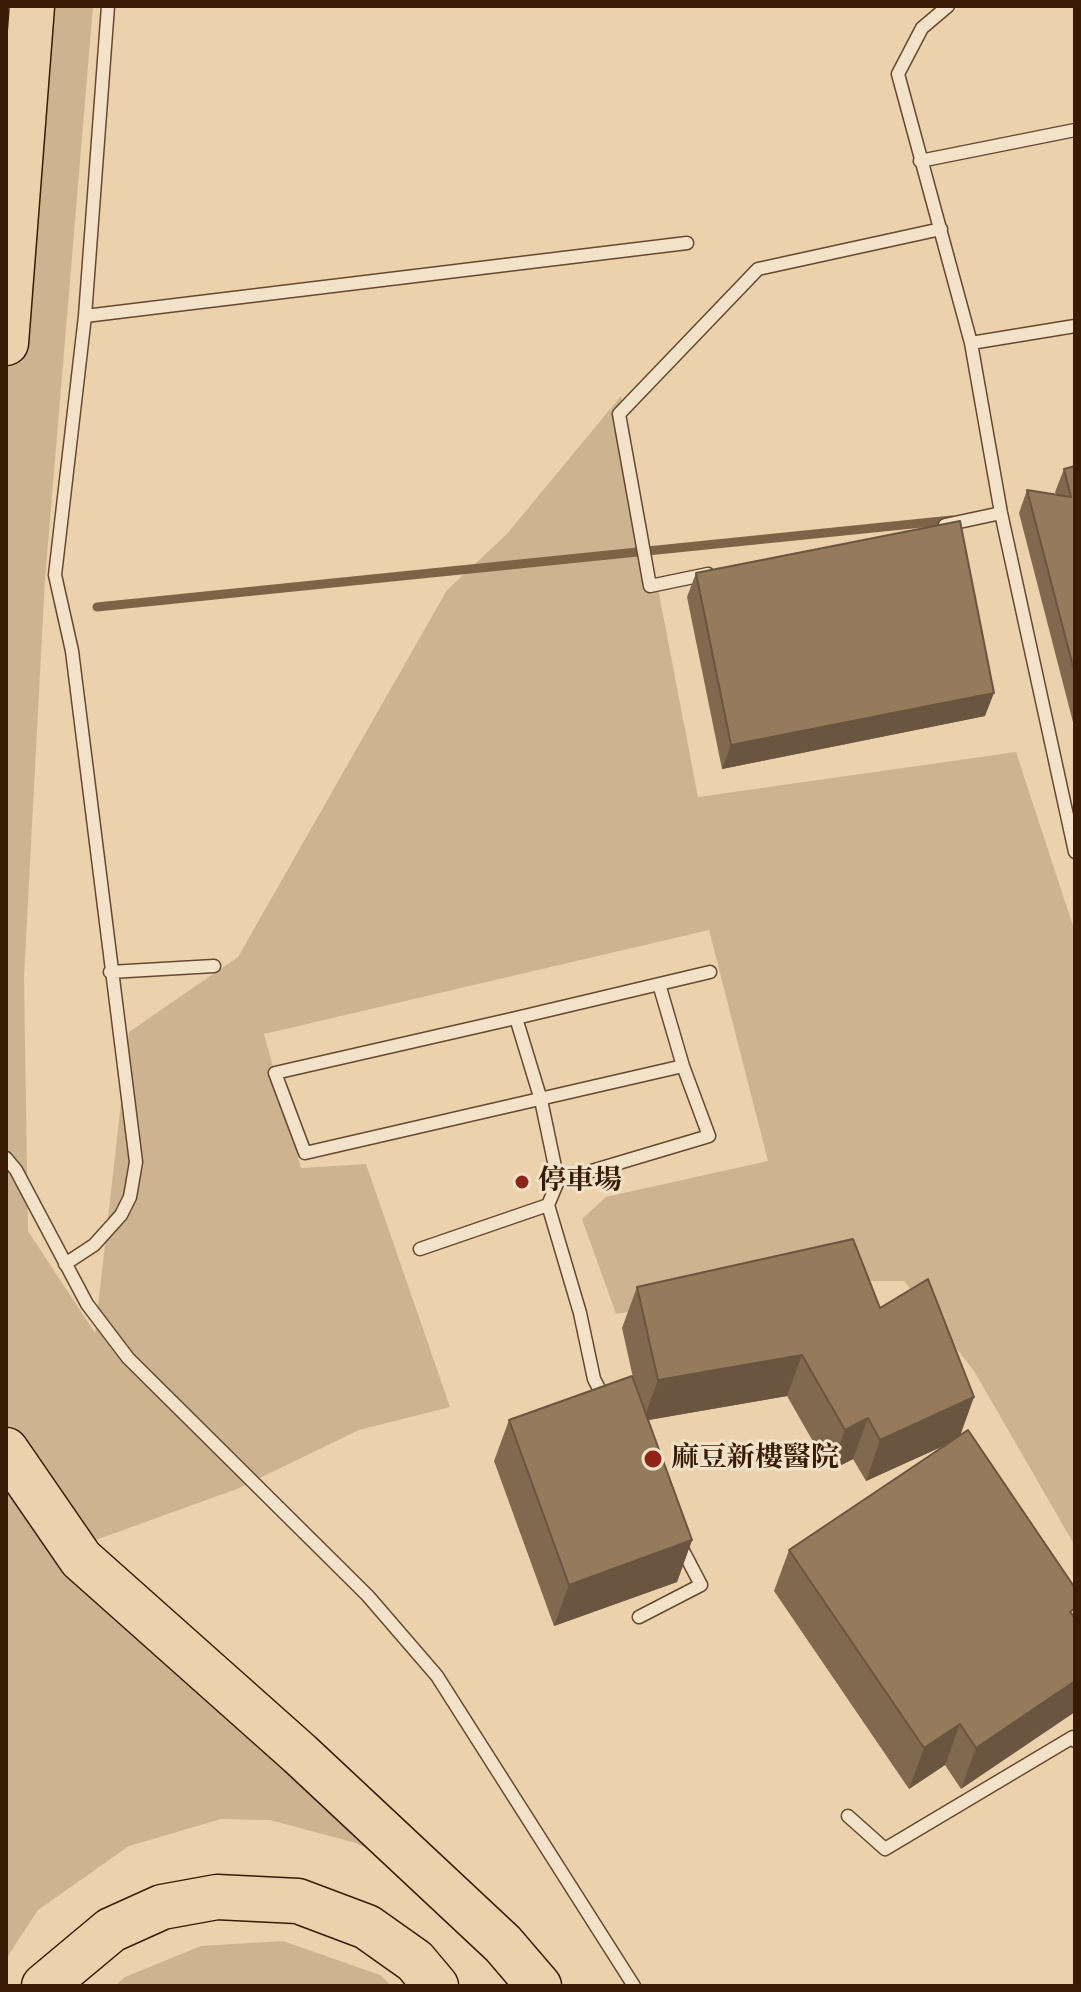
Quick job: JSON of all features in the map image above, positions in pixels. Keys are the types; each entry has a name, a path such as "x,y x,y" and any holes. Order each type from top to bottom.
{"highway":[{"path":"6,343 32,6"},
{"path":"6,1450 81,1559 300,1754 503,1944 539,1986"},
{"path":"44,1986 111,1930 162,1907 217,1897 298,1901 367,1927 415,1961 436,1986"}],"lane":[{"path":"65,1264 109,1231 121,1215 135,1180 135,1145 110,972 72,651 55,575 85,316 108,6"},
{"path":"948,6 922,28 898,74 971,343 1001,513 1075,852"},
{"path":"920,161 1075,130"},
{"path":"726,570 650,586 619,414 758,269 941,229"},
{"path":"85,316 687,243"},
{"path":"971,343 1075,326"},
{"path":"924,529 1001,513"},
{"path":"110,972 214,966"},
{"path":"683,1066 305,1153 275,1073 710,972"},
{"path":"558,1181 709,1136 683,1066 659,984"},
{"path":"516,1018 541,1100 558,1181 548,1205 580,1313 594,1379 616,1420"},
{"path":"6,1158 16,1170 87,1304 128,1358 368,1596 437,1676 634,1986"},
{"path":"420,1249 548,1205"},
{"path":"639,1617 701,1585 673,1530"},
{"path":"848,1816 885,1849 1073,1737 1075,1741"}],"shaded area":[{"path":"6,6 93,6 45,579 24,977 28,1231 95,1333 129,1032 238,957 447,590 506,535 621,396 698,797 1016,752 1075,932 1075,1546 974,1371 904,1281 804,1281 616,1314 582,1219 606,1197 768,1161 709,930 264,1034 301,1168 366,1164 450,1407 359,1430 237,1489 76,1547 540,1986 507,1986 473,1933 406,1869 356,1843 270,1820 221,1819 129,1846 38,1910 6,1959"},
{"path":"283,1941 380,1975 392,1986 115,1986 125,1977 201,1946"}],"building":[{"path":"1075,466 1075,674 1027,490 1071,497 1064,469"},
{"path":"960,521 994,693 731,745 696,573"},
{"path":"853,1239 880,1308 928,1279 974,1397 880,1440 868,1418 845,1430 802,1355 658,1380 637,1287"},
{"path":"632,1376 692,1540 569,1585 509,1420"},
{"path":"968,1430 1075,1588 1075,1608 1070,1612 1075,1618 1075,1681 976,1748 960,1724 924,1748 789,1550"}],"waterway":[{"path":"97,607 952,520"}],"place":[{"name":"停車場","path":"522,1182"},
{"name":"麻豆新樓醫院","path":"653,1459"}]}
